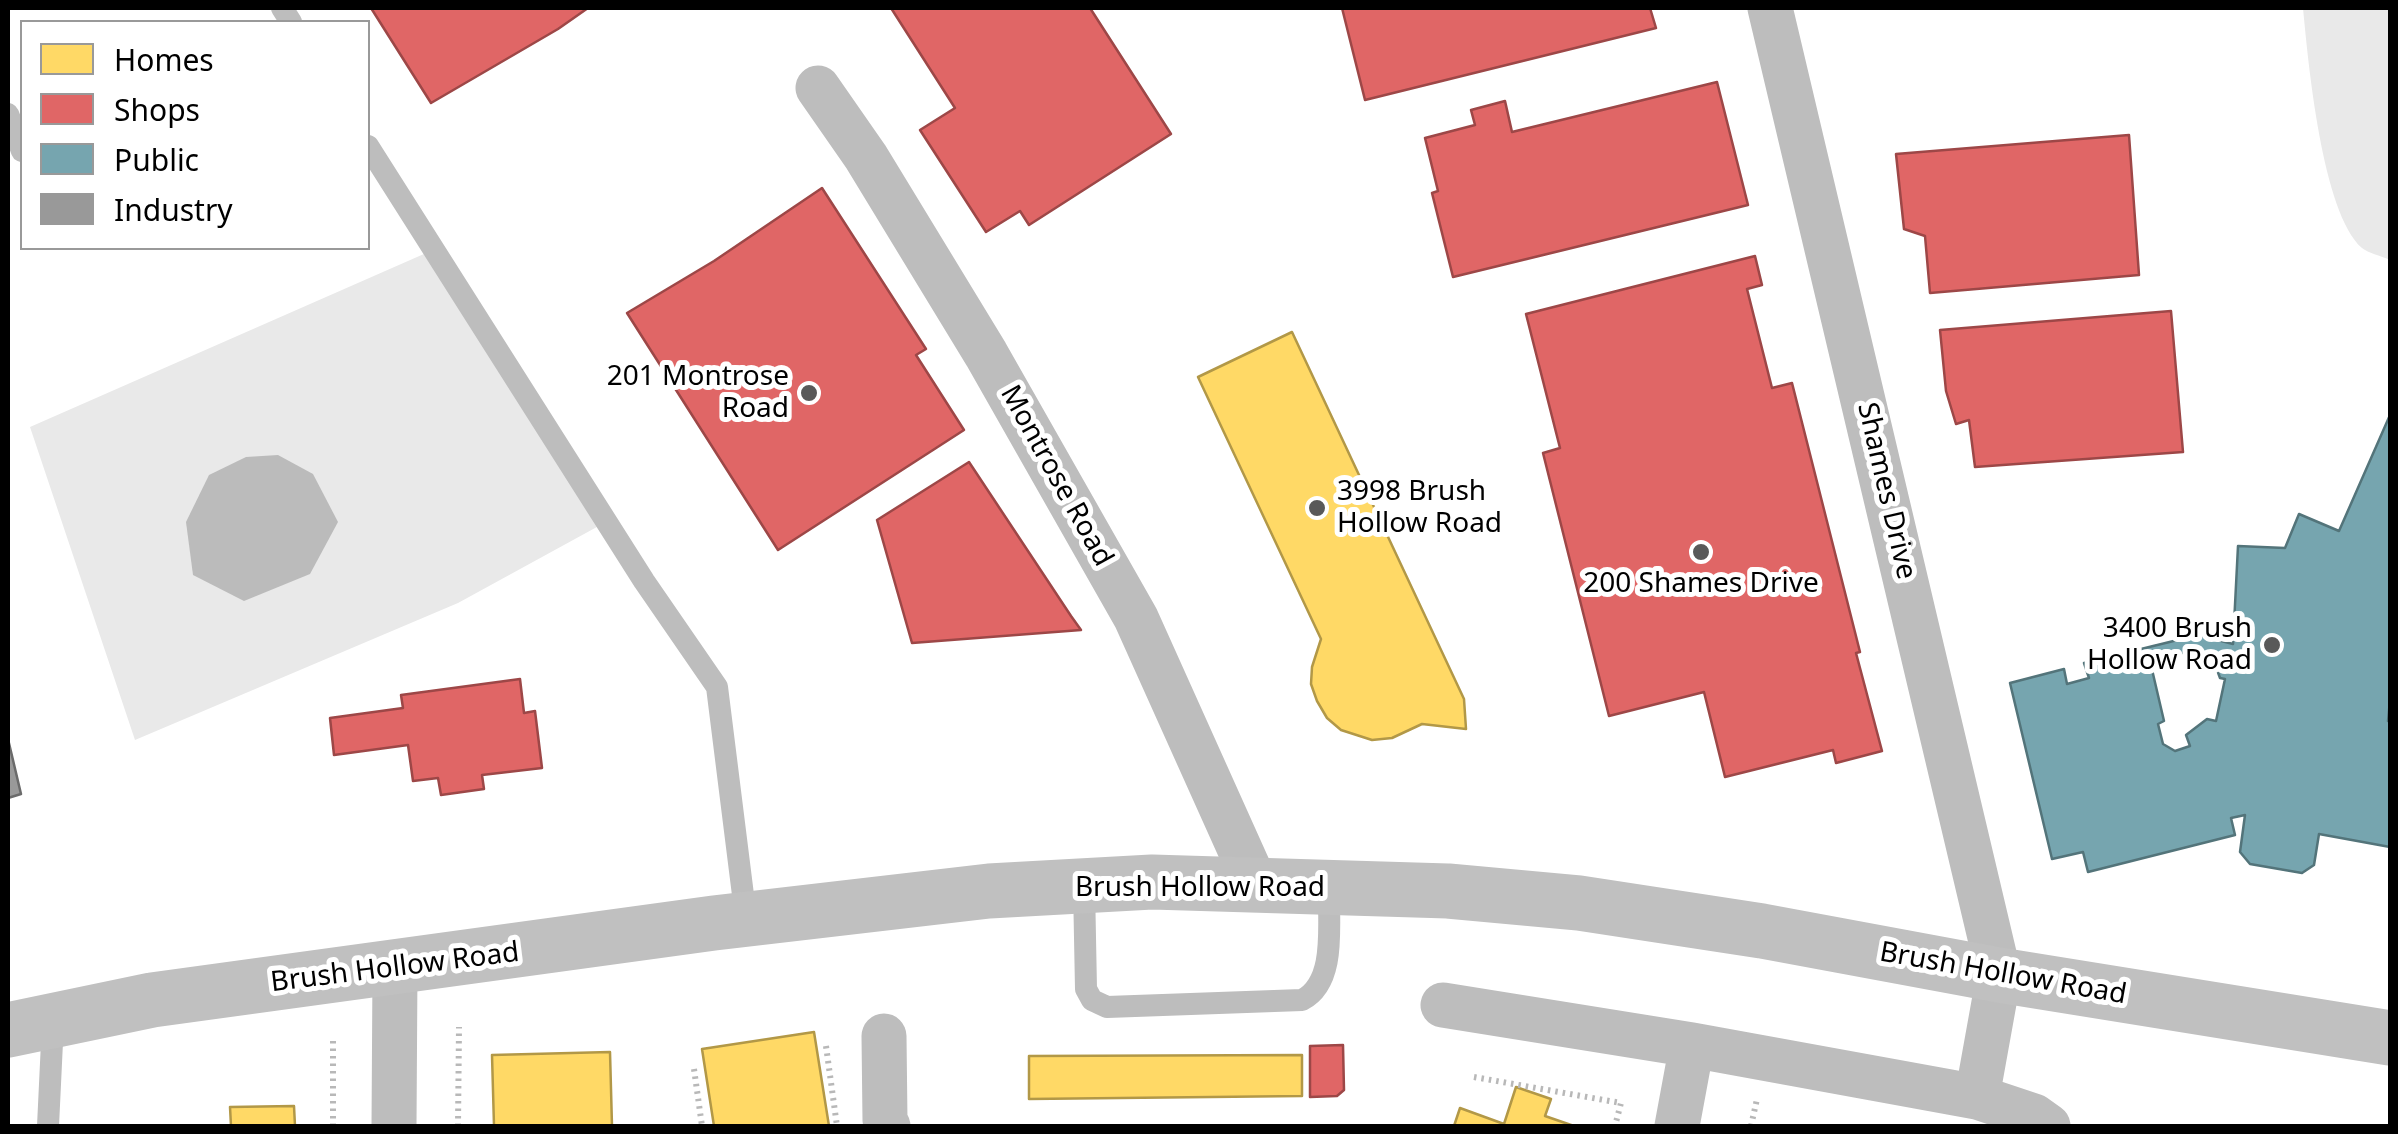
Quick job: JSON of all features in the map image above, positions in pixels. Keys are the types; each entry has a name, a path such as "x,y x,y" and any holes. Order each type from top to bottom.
{"main road":[{"name":"Brush Hollow Road","path":"30,1026 152,1000 746,920 989,891 1152,882 1448,891 1579,903 2390,1038"}],"street":[{"name":"Shames Drive","path":"1770,8 2000,975"},
{"name":"Montrose Road","path":"818,88 866,157 986,354 1136,618 1256,885"},
{"path":"394,1126 395,968"},
{"path":"1978,1097 2000,975"},
{"path":"1443,1005 1978,1097 2034,1116 2048,1126"},
{"path":"884,1036 888,1126"},
{"path":"1677,1126 1692,1045"}],"lane":[{"path":"8,114 20,146"},
{"path":"370,149 644,580 718,687 746,920"},
{"path":"1084,886 1086,989 1092,1000 1107,1007 1302,1000 1315,993 1324,977 1329,889"},
{"path":"30,1026 48,1126"}],"path":[{"path":"458,1126 459,1027"},
{"path":"333,1126 334,1041"},
{"path":"826,1046 837,1126"},
{"path":"694,1069 702,1126"},
{"path":"1474,1077 1621,1103 1615,1126"}],"shaded area":[{"path":"2303,8 2390,8 2390,260 2362,248 2348,230 2337,203 2319,135"},
{"path":"433,250 606,522 458,603 135,740 30,427"},
{"path":"278,455 313,474 338,522 310,574 244,601 193,575 186,522 209,475 246,457"}],"building: Homes":[{"name":"3998 Brush Hollow Road","path":"1292,332 1464,699 1466,729 1422,724 1392,738 1372,740 1341,730 1327,718 1317,701 1311,684 1312,667 1321,639 1198,377"},
{"path":"814,1032 829,1126 714,1126 702,1049"},
{"path":"610,1052 612,1126 494,1126 492,1055"},
{"path":"1302,1055 1302,1096 1029,1099 1029,1056"},
{"path":"1516,1087 1551,1099 1545,1116 1574,1126 1454,1126 1460,1108 1504,1124"},
{"path":"294,1106 295,1126 231,1126 230,1107"}],"building: Shops":[{"path":"371,8 588,8 431,103"},
{"path":"891,8 1090,8 1171,134 1029,225 1020,211 986,232 920,130 955,108"},
{"path":"1342,8 1650,8 1656,28 1365,100"},
{"path":"1717,82 1748,205 1453,277 1432,193 1438,191 1425,138 1475,125 1471,110 1505,101 1512,132"},
{"path":"2129,135 2139,275 1930,293 1925,236 1904,229 1896,154"},
{"name":"201 Montrose Road","path":"822,188 926,349 916,355 964,430 778,550 627,313 714,261"},
{"name":"200 Shames Drive","path":"1755,256 1762,285 1747,289 1772,388 1792,383 1882,751 1836,763 1833,750 1725,777 1704,692 1609,716 1543,453 1560,448 1526,314"},
{"path":"2171,311 2183,452 1975,467 1969,420 1956,424 1946,391 1940,330"},
{"path":"969,462 1081,630 912,643 877,520"},
{"path":"520,679 524,713 535,711 542,768 482,775 484,789 441,795 438,778 413,781 408,745 334,755 330,718 403,708 401,695"},
{"path":"1343,1045 1344,1090 1337,1096 1310,1097 1310,1046"}],"building: Public":[{"name":"3400 Brush Hollow Road","path":"2390,415 2390,847 2319,834 2314,865 2302,873 2250,864 2240,852 2245,815 2231,818 2235,835 2088,872 2083,852 2052,859 2010,683 2064,669 2067,684 2089,678 2084,663 2198,635 2233,644 2238,546 2285,548 2299,514 2339,531","holes":["2194,650 2220,656 2216,667 2220,678 2225,679 2216,721 2207,719 2186,735 2190,746 2175,751 2163,744 2158,724 2164,721 2150,661"]}],"building: Industry":[{"path":"8,739 21,794 8,798"}],"place":[{"name":"201 Montrose Road","path":"809,393"},
{"name":"3998 Brush Hollow Road","path":"1317,508"},
{"name":"200 Shames Drive","path":"1701,552"},
{"name":"3400 Brush Hollow Road","path":"2272,645"}]}
